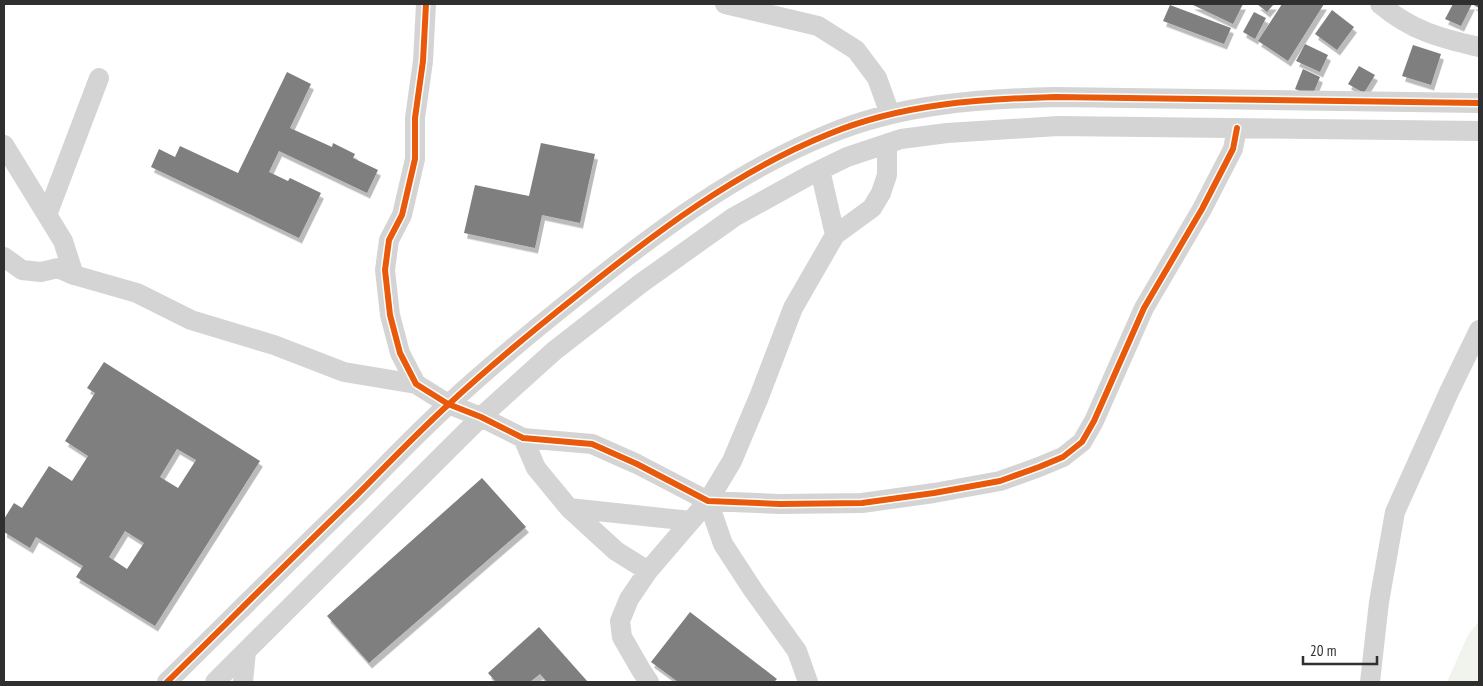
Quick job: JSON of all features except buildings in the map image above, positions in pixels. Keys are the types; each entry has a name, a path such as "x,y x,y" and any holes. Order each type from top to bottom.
{"street":[{"path":"416,384 400,353 390,315 385,270 389,240 402,215 414,159 415,118 424,61 426,4"},
{"path":"725,4 818,26 856,50 877,78 890,114"},
{"path":"1380,4 1405,23 1440,38 1479,47"},
{"path":"47,215 99,78"},
{"path":"167,682 448,404 534,331 617,263 716,192 771,161 830,133 890,114 941,104 993,98 1046,97 1479,103"},
{"path":"215,682 481,417 554,351 640,284 734,217 847,157 901,139 947,133 1058,126 1479,131"},
{"path":"4,257 22,270 42,272 58,268 74,276 137,293 191,320 274,345 344,372 416,384 448,404 481,417 523,438 592,444 637,464 708,501 780,504 862,503 1000,481 1063,457 1082,442 1094,421 1144,308 1202,209 1233,149 1237,128"},
{"path":"649,682 622,637 620,622 629,599 648,571 708,501 732,461 793,308 835,235 872,208 881,193 887,175 887,144"},
{"path":"4,145 63,241 74,276"},
{"path":"820,170 835,235"},
{"path":"1370,682 1379,602 1395,512 1479,330"},
{"path":"523,438 536,468 569,508 616,551 648,571"},
{"path":"708,501 723,544 797,651 808,682"},
{"path":"569,508 691,521"},
{"path":"243,682 246,650"}],"shaded area":[{"path":"1479,621 1479,682 1447,682 1468,635"}],"cycle path":[{"path":"426,4 423,61 415,118 415,159 402,215 389,240 385,270 390,315 400,353 416,384 448,404 481,417 523,438 592,444 637,464 708,501 780,504 862,503 1000,481 1063,457 1082,442 1094,421 1144,308 1202,209 1233,149 1237,128"},
{"path":"167,682 425,426 497,361 608,271 668,226 730,185 795,149 829,134 884,116 940,105 997,99 1055,97 1479,103"}]}
